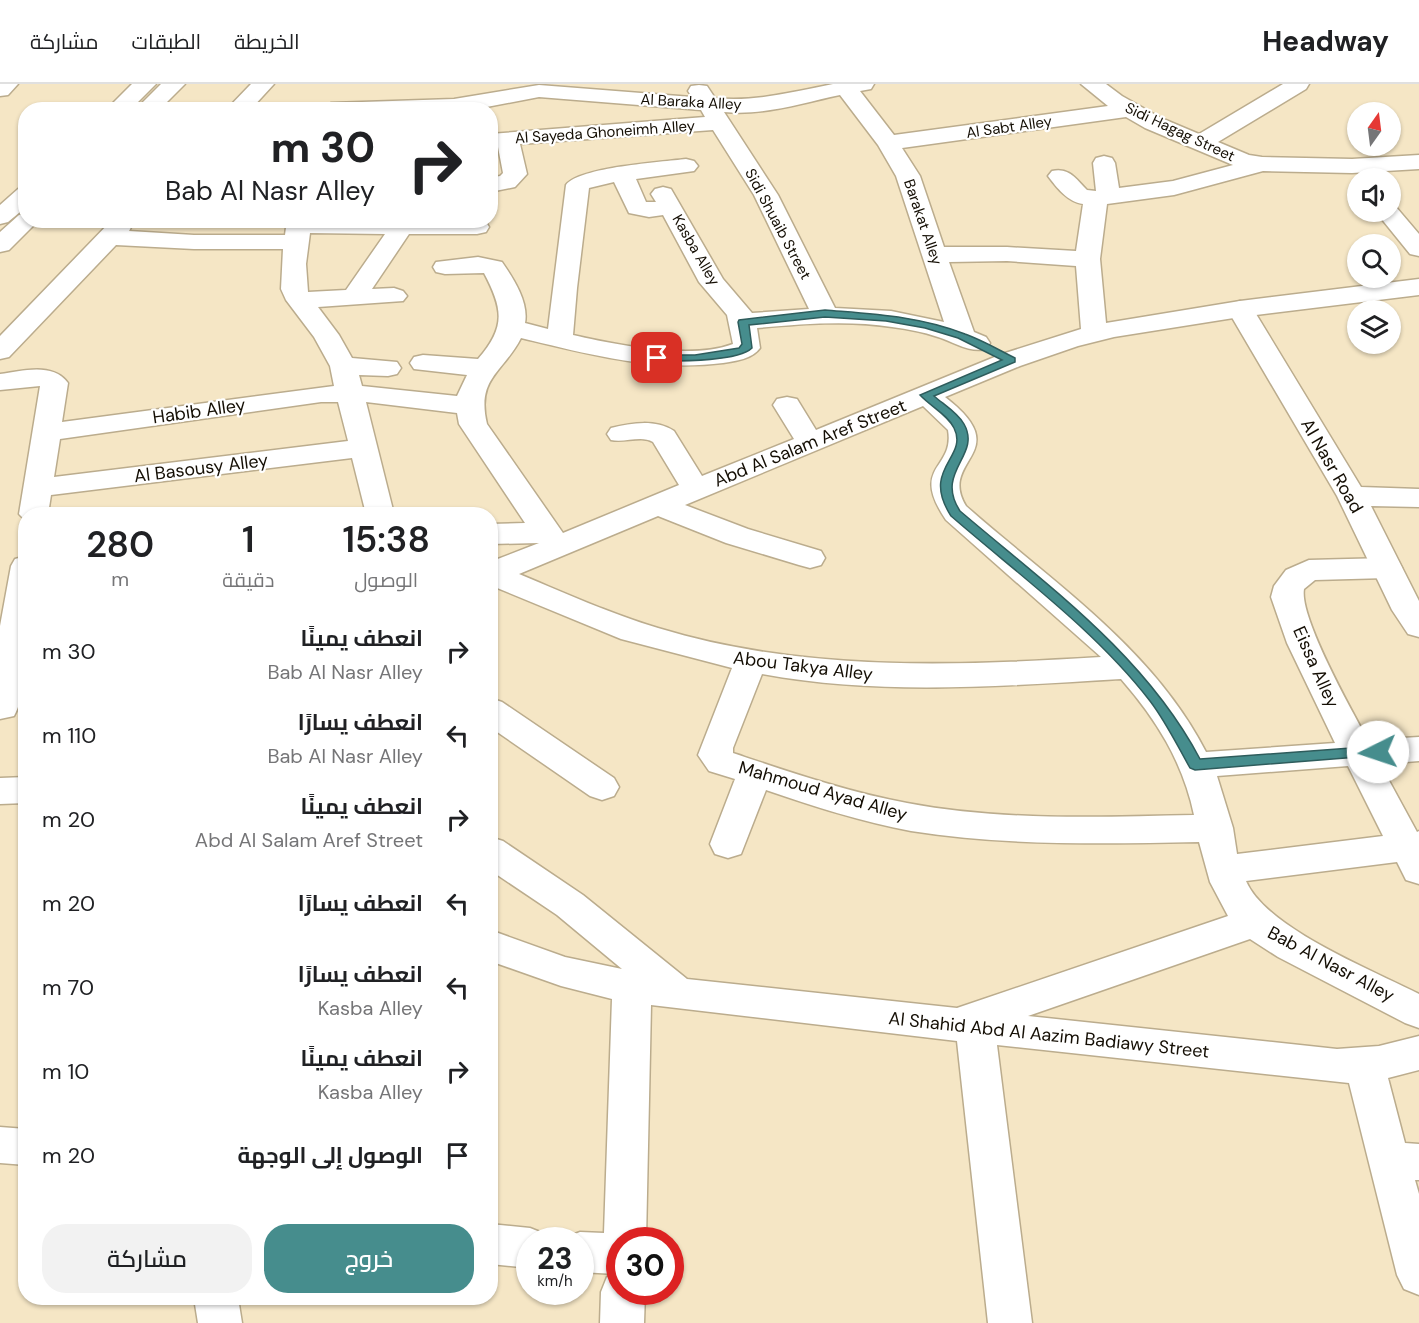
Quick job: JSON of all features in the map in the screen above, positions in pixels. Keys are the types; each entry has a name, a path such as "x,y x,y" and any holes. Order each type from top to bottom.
{"street":[{"path":"0,90 7,84"},
{"path":"126,102 145,84"},
{"path":"154,102 174,84"},
{"name":"Sidi Shuaib Street","path":"695,84 766,195 825,314"},
{"path":"739,84 756,105"},
{"name":"Sidi Hagag Street","path":"1092,84 1130,110 1236,159 1262,164 1347,171"},
{"path":"1200,143 1298,84"},
{"path":"235,86 261,86"},
{"path":"245,102 261,86"},
{"name":"Al Baraka Alley","path":"484,102 539,91 637,92 714,114 854,86"},
{"name":"Barakat Alley","path":"854,86 908,176 962,336"},
{"name":"Al Sabt Alley","path":"888,143 1130,110"},
{"name":"Al Sayeda Ghoneimh Alley","path":"499,140 551,133 672,129 714,114"},
{"path":"626,131 634,173"},
{"path":"498,184 507,182 515,174 499,140"},
{"name":"Sidi Hagag Street","path":"1382,168 1419,162"},
{"path":"1094,333 1088,259 1089,237 1103,198 1104,163"},
{"path":"1060,176 1080,197 1103,198 1196,184 1262,164"},
{"path":"560,339 564,288 578,185 587,180 686,166"},
{"name":"Kasba Alley","path":"634,173 637,208 649,210 667,201 706,273 729,299 743,322"},
{"path":"0,191 18,192"},
{"path":"0,217 18,200"},
{"path":"1396,222 1419,249"},
{"path":"0,245 18,228"},
{"path":"0,351 116,229 194,242 298,230 367,228"},
{"path":"353,298 401,228"},
{"path":"298,230 293,276 299,300 326,335 343,366 378,507"},
{"path":"935,255 1007,254 1088,259"},
{"path":"446,267 478,264 493,267 513,311 512,328 505,343 473,386 468,406 473,424 551,539"},
{"name":"Abd Al Salam Aref Street","path":"498,570 551,539 658,505 1011,360 1094,333 1240,309 1419,288"},
{"path":"299,300 394,296"},
{"name":"Al Nasr Road","path":"1240,309 1352,496 1408,610 1419,626"},
{"path":"512,328 638,357 695,358 735,353 747,348 743,322 825,314 907,321 962,336 1011,360"},
{"path":"423,363 485,368"},
{"path":"343,366 388,368"},
{"path":"0,382 42,377 54,383 36,501"},
{"name":"Habib Alley","path":"47,432 293,398 350,393 468,406"},
{"name":"Bab Al Nasr Alley","path":"926,395 958,424 963,434 963,445 946,478 945,490 948,502 956,513 1093,632 1154,697 1177,730 1195,765 1215,828 1230,887 1240,906 1255,922 1277,939 1419,1012"},
{"path":"787,405 810,442"},
{"path":"621,434 652,431 659,433 664,437 696,489"},
{"name":"Al Basousy Alley","path":"36,501 363,448"},
{"path":"1352,496 1419,498"},
{"path":"658,505 737,536 810,558"},
{"path":"498,535 551,539"},
{"path":"0,556 18,555"},
{"name":"Eissa Alley","path":"1387,568 1309,570 1297,577 1289,586 1287,597 1324,689 1357,753 1415,854"},
{"name":"Abou Takya Alley","path":"498,577 607,622 653,638 751,662 813,671 917,677 1128,667"},
{"path":"9,707 18,632"},
{"name":"Mahmoud Ayad Alley","path":"751,662 716,748 715,755 721,762 866,807 954,823 1127,830 1215,828"},
{"path":"498,715 602,786"},
{"path":"1195,765 1419,748"},
{"path":"728,844 755,772"},
{"path":"0,791 18,790"},
{"path":"1225,870 1415,854"},
{"path":"498,856 570,905 678,994"},
{"path":"1010,1323 966,1026 1255,922"},
{"name":"Al Shahid Abd Al Aazim Badiawy Street","path":"498,948 561,971 632,988 678,994 1308,1063 1365,1066 1400,1060 1419,1053"},
{"path":"625,1227 632,988"},
{"path":"1365,1066 1404,1161 1419,1275"},
{"path":"0,1145 18,1146"},
{"path":"498,1245 516,1247"},
{"path":"217,1305 220,1323"},
{"path":"622,1323 623,1305"}],"route":[{"path":"657,358 695,358 742,351 747,348 748,344 743,322 799,315 845,314 886,318 946,330 1011,360 926,395 958,424 963,434 963,445 946,478 945,490 948,502 956,513 1093,632 1128,667 1154,697 1177,730 1195,765 1378,752"}]}
